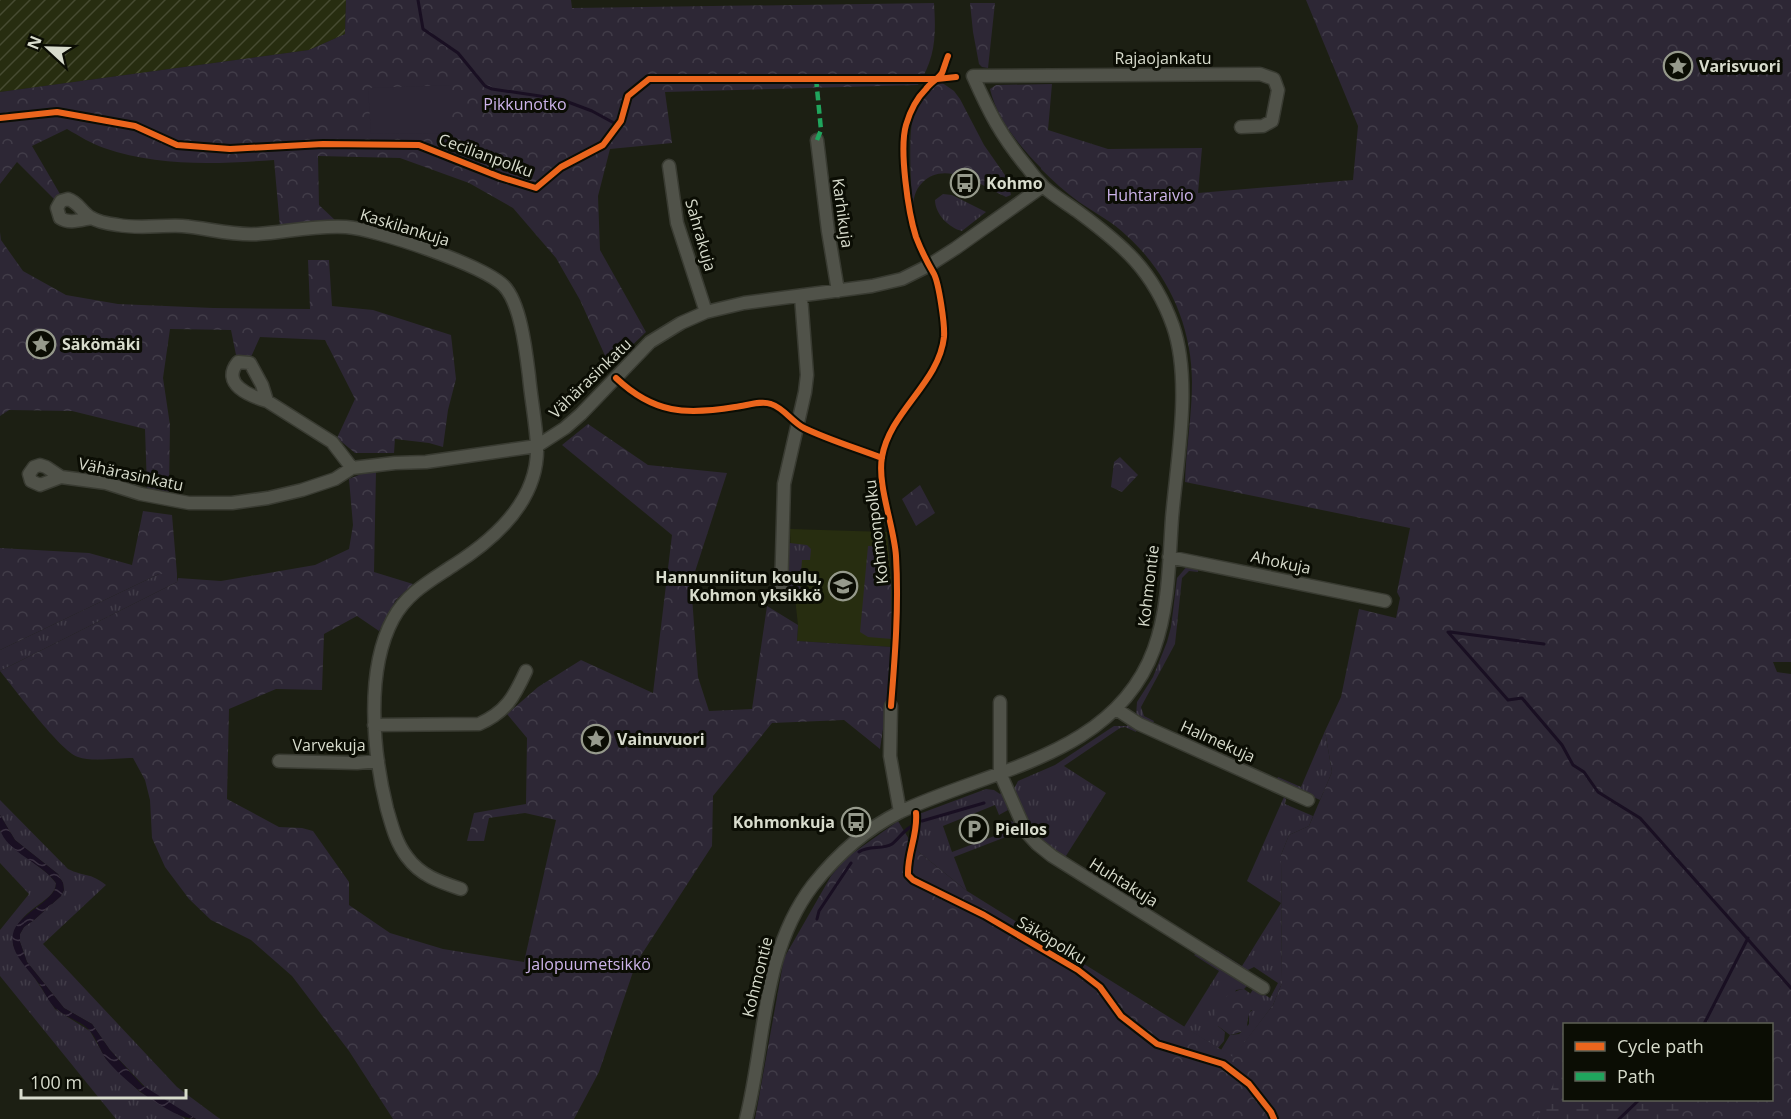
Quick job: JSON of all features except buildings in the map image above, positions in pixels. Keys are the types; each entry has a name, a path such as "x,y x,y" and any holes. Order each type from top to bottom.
{"street":[{"name":"Rajaojankatu","path":"973,76 1260,74 1274,79 1278,90 1272,121 1263,126 1241,127"},
{"name":"Kohmontie","path":"746,1119 770,983 791,921 813,885 839,856 862,836 900,812 1040,757 1080,737 1104,721 1126,698 1145,671 1155,647 1163,614 1181,412 1182,378 1179,349 1173,327 1152,282 1130,253 1111,236 1043,186 1002,136 973,76"},
{"name":"Karhikuja","path":"817,140 838,291"},
{"name":"Sahrakuja","path":"669,166 677,223 706,312"},
{"name":"Vähärasinkatu","path":"61,477 101,482 141,494 189,503 232,503 302,490 335,479 352,468 426,462 537,446 565,428 581,414 650,342 681,322 706,312 744,303 891,282 914,274 956,248 1043,186"},
{"name":"Kaskilankuja","path":"91,218 116,225 183,226 233,235 346,227 406,243 476,267 504,287 517,314 525,341 537,446 532,478 524,498 503,528 481,548 416,590 394,617 385,640 378,673 374,725 381,783 395,836 406,856 430,878 462,889"},
{"path":"781,593 784,484 807,375 801,296"},
{"path":"267,401 332,442 352,468"},
{"name":"Ahokuja","path":"1169,557 1385,601"},
{"path":"374,725 479,724 494,717 510,702 526,671"},
{"path":"1000,702 1000,773"},
{"path":"891,706 890,756 900,812"},
{"name":"Halmekuja","path":"1116,709 1139,724 1308,800"},
{"name":"Varvekuja","path":"279,761 357,763 378,761"},
{"name":"Huhtakuja","path":"1000,773 1026,832 1044,851 1263,988"}],"shaded area":[{"path":"0,0 346,0 345,34 309,50 0,92"},
{"name":"Hannunniitun koulu, Kohmon yksikkö","path":"790,529 887,532 892,590 892,647 797,641 798,625"}],"green space":[{"name":"Pikkunotko","path":"346,0 571,0 572,8 934,3 935,35 932,55 918,85 665,92 672,143 610,149 598,196 600,250 646,332 611,369 580,300 556,258 513,208 469,183 400,158 318,156 319,205 336,221 280,227 274,160 188,163 146,158 99,146 67,129 32,146 60,194 54,199 17,162 0,184 0,92 309,50 345,34"},
{"name":"Huhtaraivio","path":"1306,0 1791,0 1791,662 1773,662 1777,672 1791,674 1791,1119 755,1119 784,958 831,876 846,858 898,821 915,849 967,891 1233,1057 1273,1005 1282,983 1281,855 1289,835 1309,826 1332,772 1325,731 1341,697 1359,609 1396,618 1400,598 1397,592 1410,528 1185,482 1192,394 1191,361 1188,341 1175,302 1166,284 1142,251 1122,231 1079,202 1055,182 1017,142 998,111 990,89 996,85 1052,84 1048,130 1108,149 1202,148 1198,193 1353,180 1358,126"},
{"path":"970,3 995,3 988,68 979,64"},
{"path":"941,82 954,91 960,99 984,145 1007,178 1011,195 1006,197 964,177 941,174 931,176 922,183 915,195 913,209 911,126 924,98"},
{"path":"451,85 451,133 371,134 368,88"},
{"path":"943,194 952,195 986,212 962,231 952,227 937,210 935,200"},
{"path":"0,232 1,240 23,271 66,295 118,304 310,309 308,260 329,260 332,306 373,310 451,335 456,379 448,410 443,447 395,439 394,453 355,453 337,438 355,399 325,340 260,337 251,357 236,355 231,330 170,329 163,378 170,425 169,492 147,488 145,429 72,411 9,410 0,416"},
{"name":"Jalopuumetsikkö","path":"588,424 648,465 727,473 691,584 698,677 709,711 752,709 767,606 798,625 797,641 892,647 880,749 844,720 772,723 713,796 712,846 636,963 599,1072 574,1119 393,1119 349,1051 292,976 251,940 211,920 189,899 165,867 152,838 150,800 145,780 133,758 90,759 78,757 70,752 49,732 0,671 177,582 178,578 221,581 315,565 349,549 353,525 349,479 376,471 374,572 413,584 396,600 379,631 357,616 324,634 322,690 276,689 229,709 227,799 279,827 313,831 349,882 349,905 390,933 443,949 524,962 556,820 525,813 489,818 484,841 467,841 474,813 526,804 527,738 507,714 538,687 581,660 653,693 672,535 562,445"},
{"path":"1120,457 1138,475 1122,492 1111,487 1114,462"},
{"path":"920,485 935,513 916,526 902,499"},
{"path":"143,511 172,515 177,574 159,574 0,650 0,548 89,553 132,565"},
{"path":"790,543 807,545 811,549 810,560 802,560 800,587 808,588 802,597 790,595 787,546"},
{"path":"868,546 882,546 884,581 891,582 892,639 868,637 860,632"},
{"path":"1188,565 1198,566 1198,572 1189,571 1182,578 1175,644 1141,707 1144,716 1154,721 1152,725 1136,716 1137,702 1153,677 1167,642 1177,578"},
{"path":"159,574 177,574 177,582 0,671 0,650"},
{"path":"1128,723 1138,728 1136,732 1125,727 1120,728 1064,766 1106,793 1064,859 1053,852 1032,828 1012,788 1018,781 1055,765 1114,726 1127,726"},
{"path":"1325,731 1332,772 1320,800 1276,780 1278,777 1301,787"},
{"path":"986,789 1000,794 1002,792 1008,810 999,815 995,805 943,826 952,852 1005,832 1002,822 1007,820 1014,822 1024,835 1020,838 1016,833 954,857 967,891 915,849 919,814"},
{"path":"1284,797 1285,804 1313,816 1309,826 1289,835 1281,855 1282,983 1273,1005 1233,1058 1221,1050 1230,1035 1239,1034 1249,1024 1249,1013 1261,1002 1250,994 1254,988 1270,998 1278,983 1254,967 1244,972 1215,954 1217,950 1242,966 1281,903 1247,881"},
{"path":"0,800 68,869 96,878 106,885 43,944 177,1087 220,1119 196,1119 149,1091 110,1050 92,1024 64,1008 27,962 20,942 20,934 24,927 61,896 64,890 63,883 58,874 15,840 0,815"},
{"path":"0,830 12,846 56,883 49,896 19,923 14,933 13,945 55,1009 90,1031 106,1059 140,1092 186,1119 116,1119 0,976 0,930 29,894 0,863"},
{"path":"1197,953 1248,985 1244,989 1236,990 1218,1026 1225,1032 1224,1041 1218,1048 1184,1027 1219,971 1194,955"},
{"path":"1244,989 1262,1002 1255,1011 1251,1010 1246,1029 1230,1035 1218,1026 1216,1013 1226,997"},
{"path":"1563,1066 1563,1101 1686,1101 1680,1119 1537,1119"}],"water":[{"path":"0,815 15,840 58,874 63,883 64,890 61,896 24,927 20,934 20,942 27,962 64,1008 92,1024 110,1050 142,1085 196,1119 160,1105 123,1077 106,1059 90,1031 55,1008 17,955 13,941 16,927 21,920 50,896 55,890 56,883 43,870 17,851 4,837 0,829"}],"waterway":[{"name":"Pikkunotko","path":"418,0 423,29 458,53 485,86 560,99 592,111 614,123"},
{"path":"1448,632 1508,700 1522,698 1562,745 1573,765 1584,772 1598,792 1640,818 1791,988"},
{"path":"1450,632 1544,644"},
{"path":"922,821 984,803"},
{"path":"859,852 892,844 914,825"},
{"path":"817,919 819,911 851,863"},
{"path":"1705,1023 1748,938"},
{"path":"1619,1119 1638,1101"}],"marked path":[{"path":"816,78 821,130 817,140"}],"cycle path":[{"name":"Kohmonpolku","path":"891,706 897,575 895,544 882,480 882,457 894,425 933,369 944,337 936,279 916,237 910,212 905,181 904,136 914,106 922,93 942,73 948,56"},
{"name":"Cecilianpolku","path":"0,118 57,112 135,126 177,145 230,149 323,144 419,145 500,177 536,188 561,167 603,145 621,121 628,96 649,79 937,79 956,77"},
{"path":"616,378 644,399 671,409 701,411 758,403 771,404 804,428 882,458"},
{"name":"Säköpolku","path":"916,813 908,867 908,875 913,880 984,915 1078,970 1100,987 1121,1016 1157,1044 1223,1064 1249,1084 1274,1119"}],"place":[{"name":"Varisvuori","path":"1678,66"},
{"name":"Kohmo","path":"965,183"},
{"name":"Säkömäki","path":"41,344"},
{"name":"Hannunniitun koulu, Kohmon yksikkö","path":"843,586"},
{"name":"Vainuvuori","path":"596,739"},
{"name":"Kohmonkuja","path":"856,822"},
{"name":"Piellos","path":"974,829"}]}
